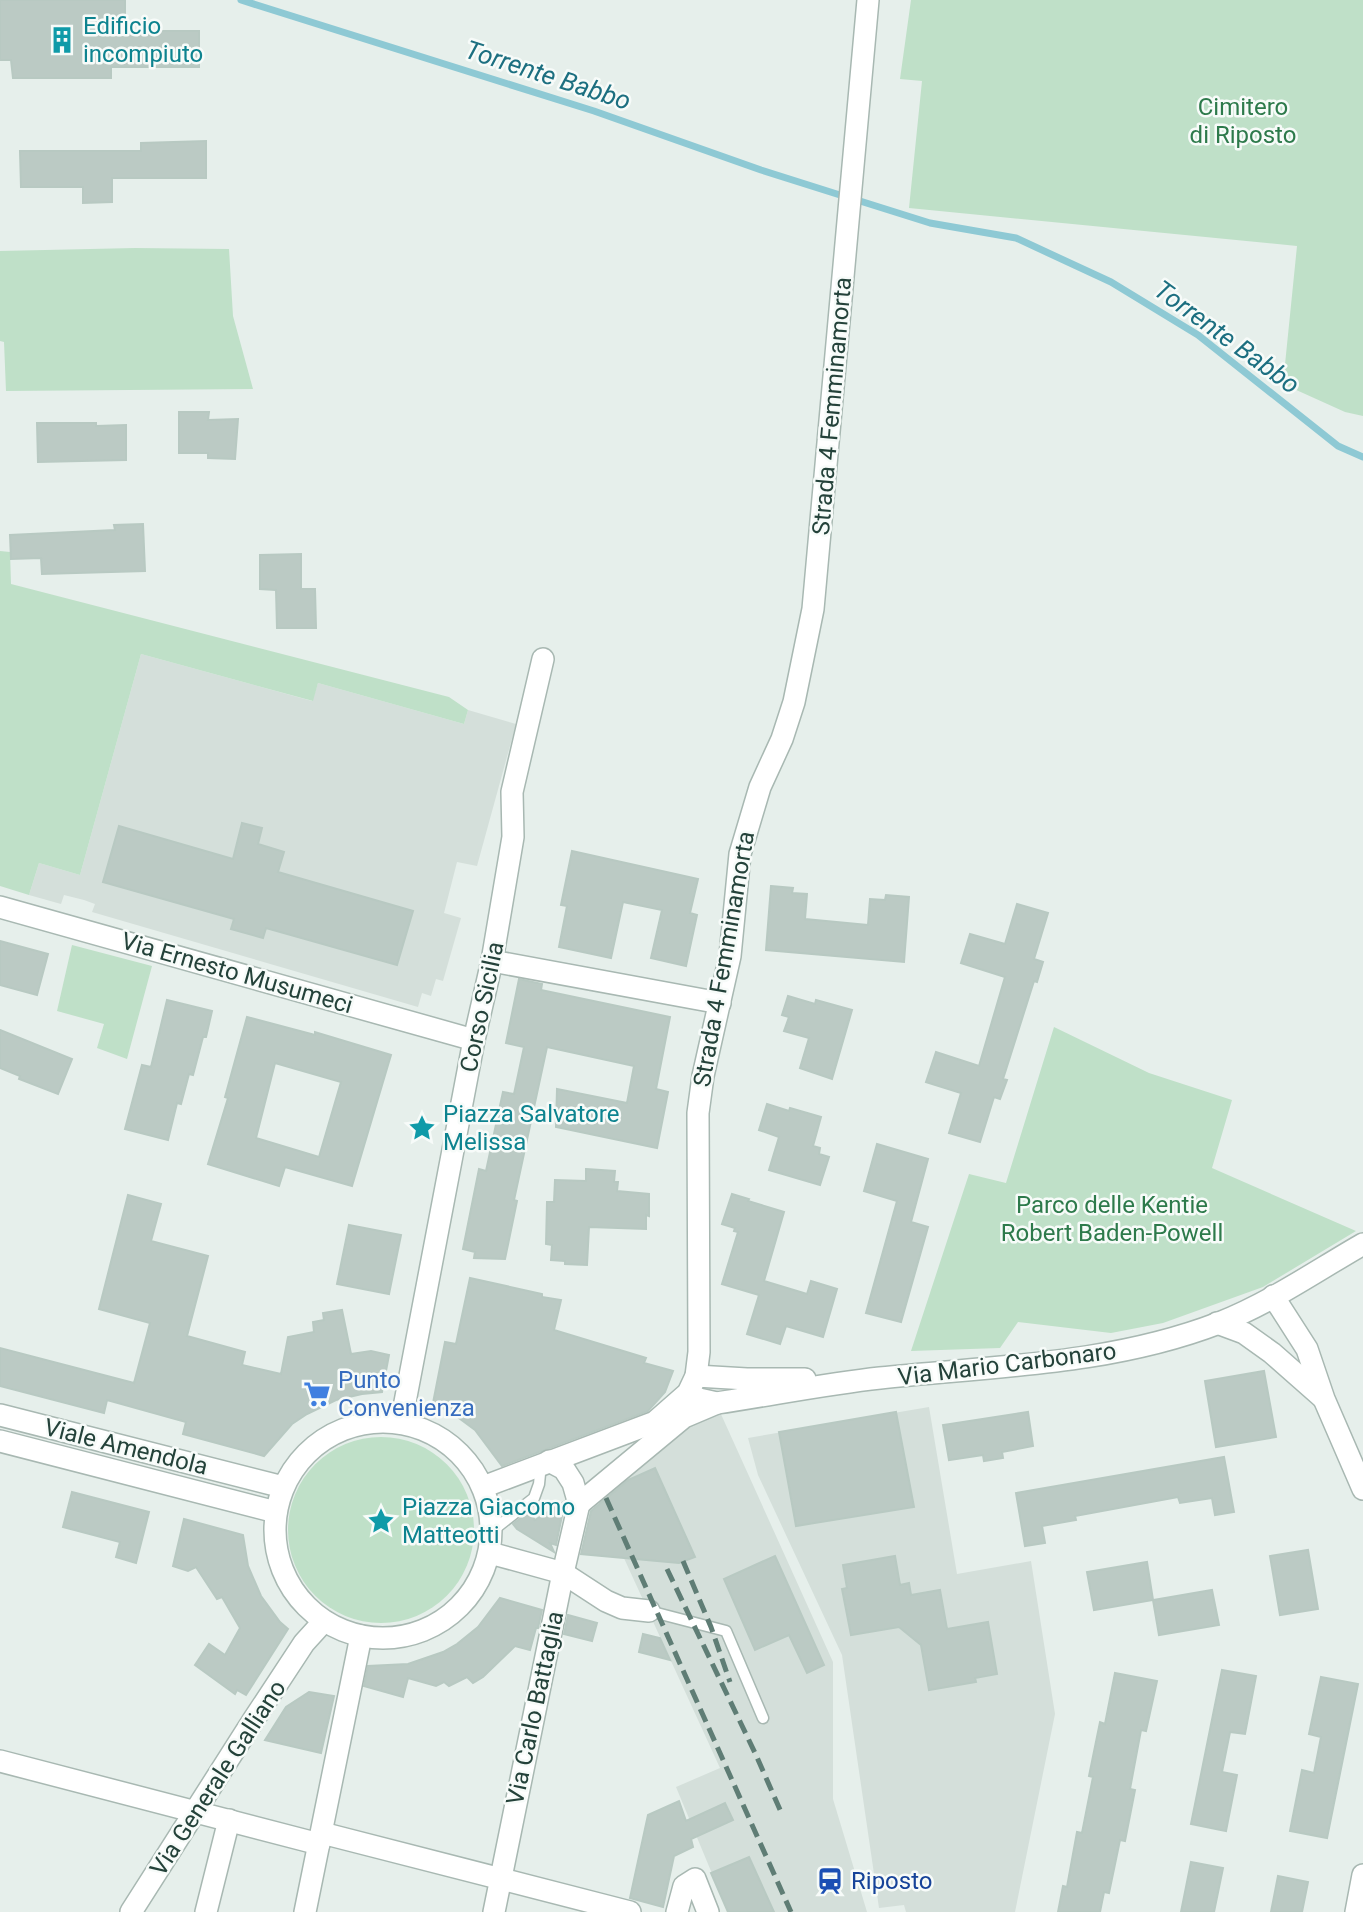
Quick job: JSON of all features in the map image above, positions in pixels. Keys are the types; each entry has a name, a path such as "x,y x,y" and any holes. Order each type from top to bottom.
{"street":[{"name":"Strada 4 Femminamorta","path":"684,1416 699,1352 698,1114 703,1076 730,956 740,854 760,787 782,739 794,702 814,609 868,0"},
{"name":"Corso Sicilia","path":"401,1423 474,1041 492,961 513,837 512,792 543,659"},
{"name":"Via Ernesto Musumeci","path":"0,906 474,1041"},
{"path":"492,961 720,1003"},
{"name":"Via Mario Carbonaro","path":"878,1378 1055,1362 1132,1349 1217,1324 1254,1308 1363,1244"},
{"path":"1273,1296 1307,1349 1324,1399 1363,1489"},
{"path":"1217,1324 1244,1333 1272,1353 1324,1399"},
{"path":"483,1487 655,1422 692,1385 747,1379 878,1378"},
{"path":"545,1462 564,1469 573,1483 579,1504 684,1416 717,1403 878,1378"},
{"path":"692,1385 698,1399 717,1403"},
{"name":"Viale Amendola","path":"0,1415 283,1487"},
{"path":"365,1423 401,1423 435,1434 463,1457 483,1487 490,1508 490,1553 475,1587 464,1603 442,1621 417,1633 389,1638 361,1636 324,1621 300,1600 284,1573 275,1543 276,1511 283,1487 302,1457 331,1434 365,1423"},
{"name":"Viale Amendola","path":"0,1441 276,1511"},
{"name":"Via Carlo Battaglia","path":"494,1912 579,1504"},
{"path":"490,1553 563,1573 606,1601 622,1608 649,1611"},
{"name":"Via Generale Galliano","path":"131,1912 304,1643 324,1621"},
{"path":"305,1912 361,1636"},
{"path":"0,1761 229,1821 321,1838 630,1912"},
{"path":"206,1912 229,1821"},
{"path":"1356,1912 1363,1875"},
{"path":"677,1912 684,1886 695,1879 708,1912"}],"lane":[{"path":"492,1531 534,1498 545,1462"},
{"path":"649,1611 726,1632 763,1718"}],"shaded area":[{"path":"141,654 312,701 318,683 464,724 468,710 516,724 477,866 457,862 444,913 461,918 443,981 436,979 431,996 422,993 418,1007 92,912 95,904 84,900 64,895 61,904 29,895 39,863 80,875"},
{"path":"929,1407 957,1574 1031,1561 1055,1714 1015,1912 906,1912 904,1905 879,1908 842,1655 758,1475 748,1438"},
{"path":"720,1412 833,1662 833,1799 867,1912 728,1912 676,1787 720,1768 596,1497 702,1416"}],"green space":[{"name":"Cimitero di Riposto","path":"911,0 1363,0 1363,416 1345,412 1283,384 1297,246 909,208 922,81 900,79"},
{"path":"229,249 233,316 253,389 6,391 4,342 0,341 0,251"},
{"path":"0,551 10,552 11,584 449,697 468,710 464,724 318,683 313,701 141,654 80,875 39,863 29,895 0,886"},
{"path":"72,945 152,966 127,1059 97,1048 104,1024 57,1011"},
{"name":"Parco delle Kentie Robert Baden-Powell","path":"1054,1027 1149,1073 1232,1100 1212,1168 1356,1231 1263,1287 1163,1323 1111,1333 1018,1322 1000,1348 911,1351 969,1174 1006,1183"},
{"path":"381,1437 416,1445 432,1453 446,1465 458,1479 466,1495 474,1530 466,1565 458,1581 446,1595 432,1607 416,1615 381,1623 346,1615 330,1607 316,1595 304,1581 296,1565 288,1530 296,1495 304,1479 316,1465 330,1453 346,1445"}],"building":[{"name":"Edificio incompiuto","path":"0,0 125,0 125,31 199,31 199,67 111,67 111,78 13,78 11,60 0,60"},
{"path":"206,141 206,178 112,178 112,202 83,203 83,187 21,187 20,151 141,151 141,143"},
{"path":"179,412 209,412 208,420 238,419 235,459 208,458 208,453 179,453"},
{"path":"37,423 126,425 126,460 38,462"},
{"path":"143,524 145,571 42,574 41,558 11,559 10,535 115,530 114,525"},
{"path":"301,554 301,589 315,589 316,628 277,628 276,590 260,589 260,555"},
{"path":"242,823 262,828 258,844 284,852 278,872 413,911 397,965 266,928 263,938 231,929 234,919 103,882 119,826 233,859"},
{"path":"572,851 698,879 690,913 697,915 686,966 651,958 662,910 623,902 611,958 559,947 567,906 561,905"},
{"path":"771,886 793,888 792,893 807,894 805,919 868,925 870,899 885,900 886,895 909,897 904,962 766,950"},
{"path":"1017,904 1048,913 1034,959 1043,962 1037,982 1034,981 1003,1079 1007,1080 1000,1099 994,1097 980,1142 949,1133 961,1093 926,1082 936,1052 979,1066 1005,977 961,963 970,934 1005,944"},
{"path":"0,941 48,954 37,995 0,985"},
{"path":"519,979 542,984 541,990 670,1017 656,1089 668,1092 657,1148 556,1127 557,1089 627,1103 634,1066 547,1047 514,1200 517,1201 505,1259 474,1258 475,1252 463,1249 479,1169 486,1171 503,1092 514,1094 524,1047 506,1043"},
{"path":"788,996 852,1010 832,1079 800,1068 809,1038 784,1031 789,1017 782,1015"},
{"path":"167,1000 212,1011 193,1075 189,1074 181,1104 177,1103 168,1140 125,1129 142,1065 151,1067"},
{"path":"247,1017 315,1035 315,1032 391,1055 352,1186 285,1167 279,1186 208,1164 228,1098 225,1097","holes":["275,1063 341,1082 319,1157 256,1138"]},
{"path":"0,1030 72,1059 58,1094 19,1079 20,1076 0,1068"},
{"path":"767,1104 821,1117 813,1146 820,1148 819,1154 829,1157 820,1185 769,1170 779,1137 759,1130"},
{"path":"877,1144 928,1159 911,1222 928,1227 901,1322 866,1313 897,1201 864,1191"},
{"path":"586,1169 615,1171 617,1191 649,1194 646,1229 589,1227 587,1265 551,1260 552,1245 546,1244 547,1202 554,1202 555,1180 586,1181"},
{"path":"732,1194 784,1212 764,1281 807,1294 811,1281 837,1289 823,1337 786,1326 780,1344 747,1334 759,1295 722,1284 738,1232 734,1231 735,1228 722,1224"},
{"path":"128,1195 161,1204 151,1241 208,1256 187,1336 245,1352 242,1365 281,1374 288,1337 314,1332 313,1322 324,1320 323,1313 342,1310 351,1354 371,1351 389,1355 382,1392 336,1400 307,1414 292,1424 264,1456 183,1434 186,1422 107,1400 104,1413 0,1386 0,1348 134,1383 150,1323 99,1309"},
{"path":"349,1225 401,1235 389,1294 337,1284"},
{"path":"470,1278 561,1300 554,1330 646,1358 644,1363 673,1371 665,1392 648,1411 502,1466 475,1430 433,1403 445,1342 456,1344"},
{"path":"1264,1371 1276,1437 1216,1447 1205,1381"},
{"path":"896,1412 914,1507 796,1526 779,1432"},
{"path":"1028,1412 1033,1446 1002,1452 1003,1458 984,1461 983,1455 949,1460 943,1425"},
{"path":"1224,1457 1234,1512 1215,1515 1212,1498 1180,1503 1178,1497 1075,1516 1076,1520 1042,1526 1045,1543 1025,1546 1016,1493"},
{"path":"655,1468 695,1557 679,1563 581,1554 591,1511 628,1480"},
{"path":"72,1492 149,1512 136,1563 116,1557 120,1542 63,1527"},
{"path":"565,1501 556,1545 550,1543 554,1552 513,1524 529,1512 535,1520"},
{"path":"184,1519 243,1535 248,1566 261,1596 288,1629 246,1695 237,1690 235,1694 195,1665 209,1644 225,1655 240,1628 222,1597 217,1599 196,1567 188,1571 173,1566"},
{"path":"1308,1550 1318,1609 1280,1615 1270,1556"},
{"path":"775,1556 824,1665 807,1673 789,1635 755,1650 724,1579"},
{"path":"895,1556 900,1585 909,1583 911,1595 940,1590 947,1629 988,1622 997,1674 975,1678 976,1682 929,1690 921,1645 899,1627 851,1635 842,1589 847,1588 843,1565"},
{"path":"1147,1562 1153,1600 1094,1610 1087,1572"},
{"path":"1212,1590 1219,1625 1159,1635 1153,1600"},
{"path":"500,1598 542,1610 530,1650 515,1646 483,1677 473,1683 467,1677 449,1686 444,1682 436,1686 408,1678 403,1697 364,1686 368,1666 408,1664 443,1652 457,1644 478,1627"},
{"path":"568,1615 597,1623 592,1641 564,1634"},
{"path":"643,1634 660,1638 670,1660 639,1652"},
{"path":"1222,1670 1256,1676 1245,1734 1230,1732 1222,1772 1237,1775 1226,1831 1191,1824"},
{"path":"1115,1673 1157,1681 1146,1731 1141,1730 1130,1789 1135,1790 1125,1841 1120,1840 1109,1893 1104,1892 1100,1912 1058,1912 1063,1886 1067,1887 1077,1832 1082,1833 1093,1777 1089,1776 1100,1722 1105,1724"},
{"path":"1321,1677 1358,1684 1327,1838 1290,1831 1302,1770 1314,1773 1321,1737 1309,1734"},
{"path":"309,1692 334,1696 321,1753 265,1740 286,1707"},
{"path":"679,1801 686,1821 725,1803 733,1820 691,1839 693,1847 674,1856 663,1907 630,1898 648,1815"},
{"path":"749,1857 774,1912 728,1912 711,1873"},
{"path":"1191,1862 1223,1868 1214,1912 1181,1912"},
{"path":"1278,1876 1308,1882 1302,1912 1271,1912"}],"waterway":[{"name":"Torrente Babbo","path":"241,0 594,111 840,195"},
{"name":"Torrente Babbo","path":"860,201 930,223 1016,238 1111,282 1198,335 1338,446 1363,457"}],"railway":[{"path":"606,1498 791,1912"},
{"path":"683,1561 711,1627 730,1682"},
{"path":"667,1569 781,1812"}],"place":[{"name":"Edificio incompiuto","path":"62,40"},
{"name":"Piazza Salvatore Melissa","path":"422,1128"},
{"name":"Punto Convenienza","path":"317,1394"},
{"name":"Piazza Giacomo Matteotti","path":"381,1521"},
{"name":"Riposto","path":"830,1881"}]}
